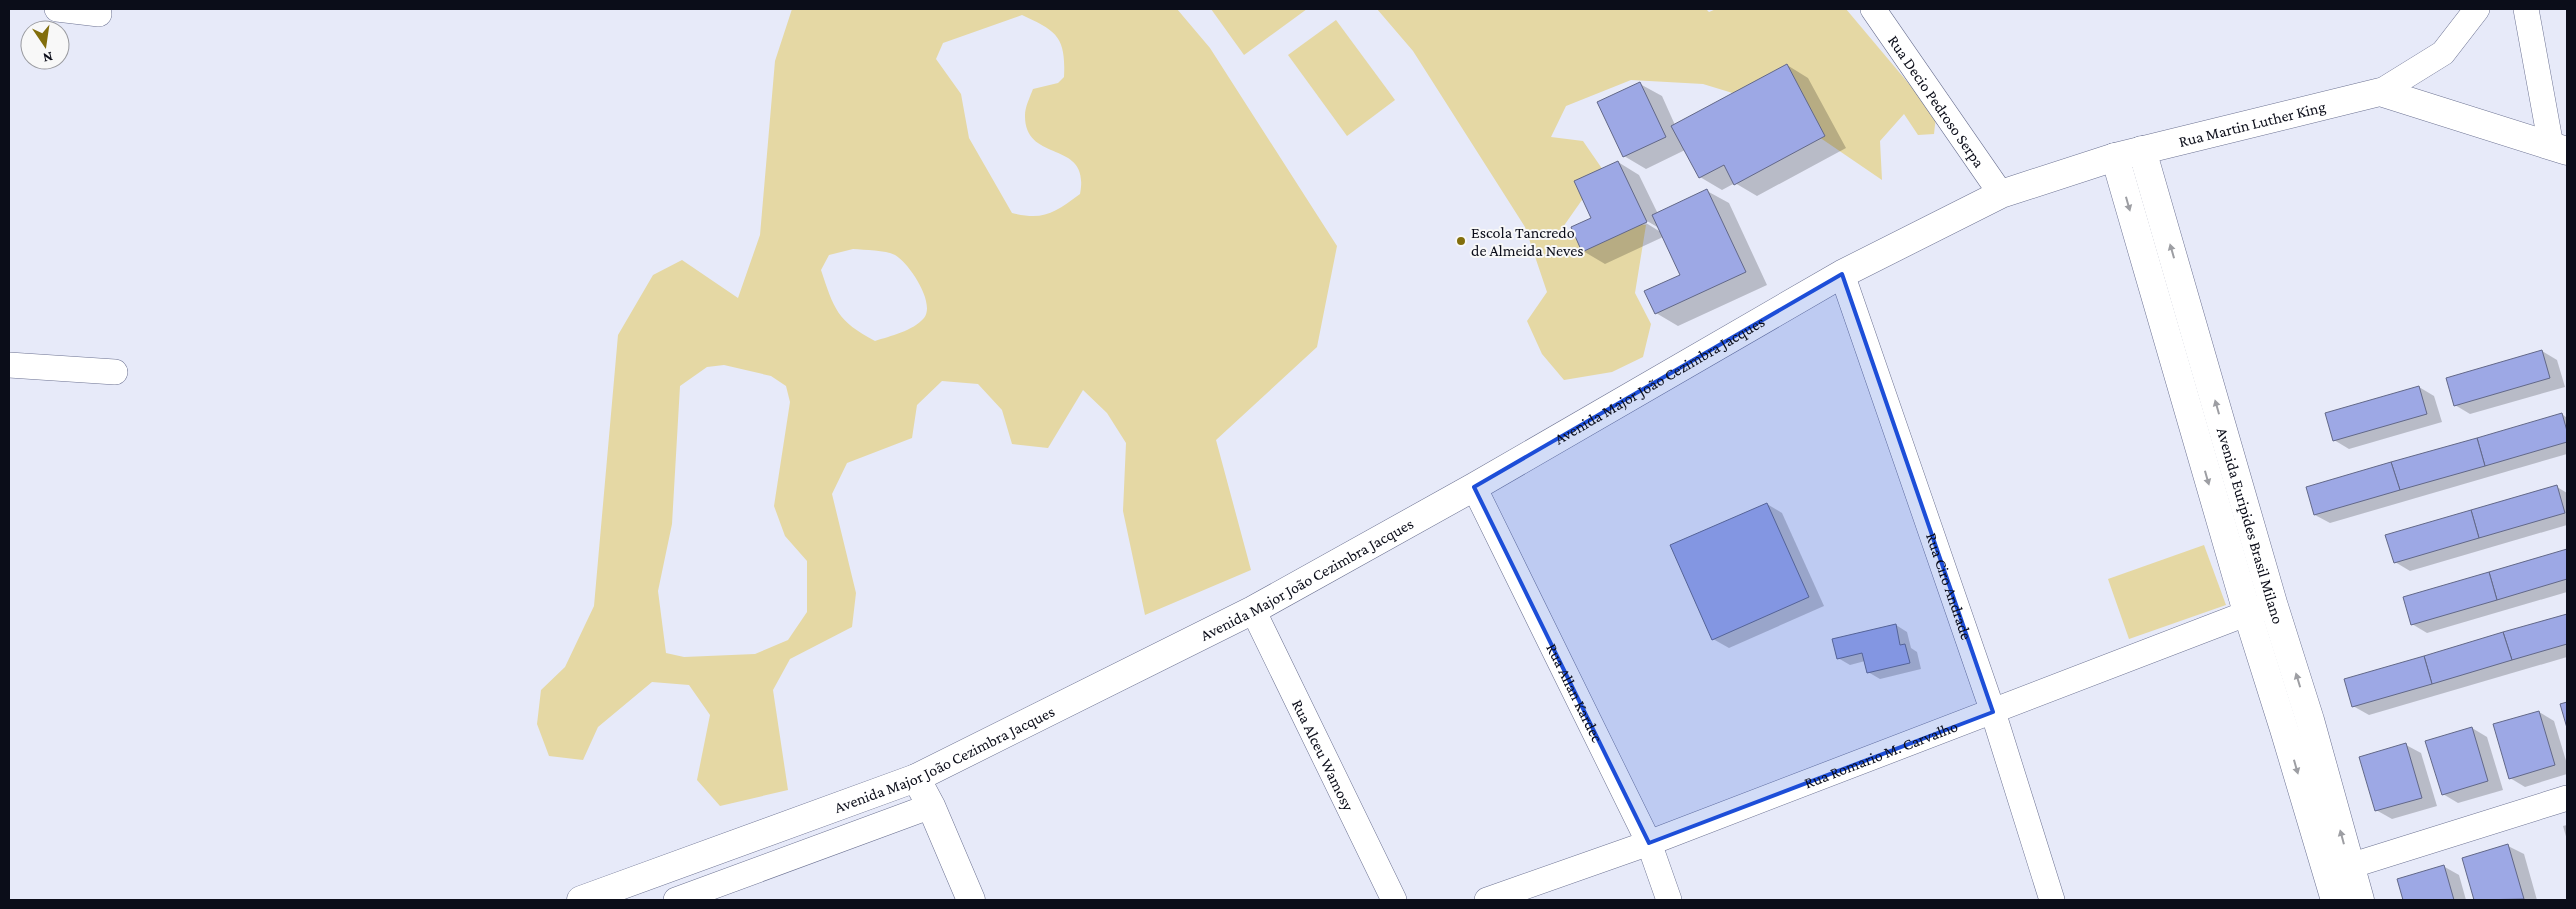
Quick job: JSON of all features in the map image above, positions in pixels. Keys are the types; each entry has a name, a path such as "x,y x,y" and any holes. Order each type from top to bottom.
{"main road":[{"name":"Rua Martin Luther King","path":"2000,194 2115,157 2380,92"},
{"path":"2380,92 2559,149"},
{"name":"Avenida Euripides Brasil Milano","path":"2142,150 2273,603 2310,720 2360,900"},
{"name":"Avenida Euripides Brasil Milano","path":"2115,157 2246,612 2284,729 2335,900"},
{"name":"Avenida Major João Cezimbra Jacques","path":"581,900 916,778 1253,610 1474,487 1842,274 2000,194"},
{"path":"2166,335 2193,326"},
{"path":"2221,525 2249,519"},
{"path":"2284,729 2310,720"},
{"path":"916,778 931,806 971,900"}],"street":[{"path":"57,9 99,14"},
{"name":"Rua Decio Pedroso Serpa","path":"1873,9 2000,194"},
{"name":"Rua Martin Luther King","path":"2380,92 2443,53 2477,9"},
{"path":"2526,9 2559,149"},
{"name":"Rua Ciro Andrade","path":"1842,274 1993,712 2052,900"},
{"path":"9,365 115,372"},
{"name":"Rua Allan Kardec","path":"1474,487 1649,843 1669,900"},
{"name":"Rua Romario M. Carvalho","path":"1487,900 1649,843 2273,603"},
{"name":"Rua Alceu Wamosy","path":"1253,610 1394,900"},
{"path":"2350,866 2567,798"},
{"path":"676,900 931,806"}],"highlighted area":[{"path":"1842,274 1993,712 1649,843 1474,487"}],"shaded area":[{"path":"792,9 1177,9 1210,48 1337,246 1317,347 1216,440 1251,570 1145,615 1123,511 1126,443 1107,413 1083,390 1048,448 1012,444 1002,410 978,384 942,381 917,405 912,438 847,463 832,494 856,593 852,627 790,659 773,690 788,790 720,806 697,780 710,715 689,685 652,682 598,727 583,760 549,756 537,724 541,690 565,667 594,606 618,335 653,275 682,260 738,298 760,235 775,61","holes":["1022,15 1044,26 1057,37 1061,44 1064,64 1064,77 1058,83 1033,89 1025,112 1028,130 1035,141 1076,165 1081,177 1080,194 1063,206 1041,216 1012,213 969,138 961,94 936,59 943,43","853,249 880,251 895,255 901,259 913,274 924,294 927,311 924,318 908,330 875,341 862,334 852,327 839,313 830,295 821,270 829,255","724,365 771,376 786,386 790,402 774,506 785,536 807,561 807,612 788,640 755,654 684,657 666,653 658,591 672,524 680,386 707,367"]},
{"path":"1211,9 1307,9 1244,55"},
{"path":"1377,9 1706,9 1709,12 1716,9 1846,9 1936,116 1934,134 1918,135 1904,114 1880,141 1882,180 1772,105 1703,84 1631,80 1566,106 1551,137 1583,141 1603,170 1563,227 1590,247 1613,221 1646,225 1635,293 1651,324 1643,357 1612,372 1564,380 1542,354 1527,321 1547,292 1525,227 1413,51"},
{"path":"1336,20 1395,100 1347,136 1288,55"},
{"path":"2204,545 2226,605 2129,639 2108,579"}],"building":[{"path":"1787,64 1825,136 1734,185 1724,165 1699,178 1671,126"},
{"path":"1640,82 1666,137 1623,157 1597,102"},
{"path":"1618,161 1647,222 1582,252 1571,227 1591,218 1574,181"},
{"path":"1707,189 1746,272 1655,314 1644,291 1680,275 1652,215"},
{"path":"2542,350 2550,378 2454,406 2446,378"},
{"path":"2419,386 2427,414 2333,441 2325,413"},
{"path":"2562,413 2567,431 2567,442 2485,466 2477,438"},
{"path":"2477,438 2485,466 2400,490 2391,462"},
{"path":"2391,462 2400,490 2314,515 2306,487"},
{"path":"2557,485 2565,513 2479,538 2471,510"},
{"path":"1767,503 1809,597 1712,640 1670,545"},
{"path":"2471,510 2479,538 2394,563 2385,535"},
{"path":"2567,549 2567,579 2497,600 2489,572"},
{"path":"2489,572 2497,600 2411,625 2403,597"},
{"path":"2567,614 2567,644 2512,660 2503,632"},
{"path":"1896,624 1900,645 1905,644 1910,663 1867,673 1862,653 1837,659 1832,639"},
{"path":"2503,632 2512,660 2432,684 2424,656"},
{"path":"2424,656 2432,684 2352,707 2344,679"},
{"path":"2567,702 2567,728 2560,704"},
{"path":"2539,711 2555,765 2509,779 2493,724"},
{"path":"2472,727 2488,781 2442,795 2425,741"},
{"path":"2406,743 2422,798 2375,811 2359,757"},
{"path":"2508,844 2524,899 2474,900 2462,858"},
{"path":"2444,865 2454,900 2403,900 2397,879"}],"place":[{"name":"Escola Tancredo de Almeida Neves","path":"1461,241"}]}
